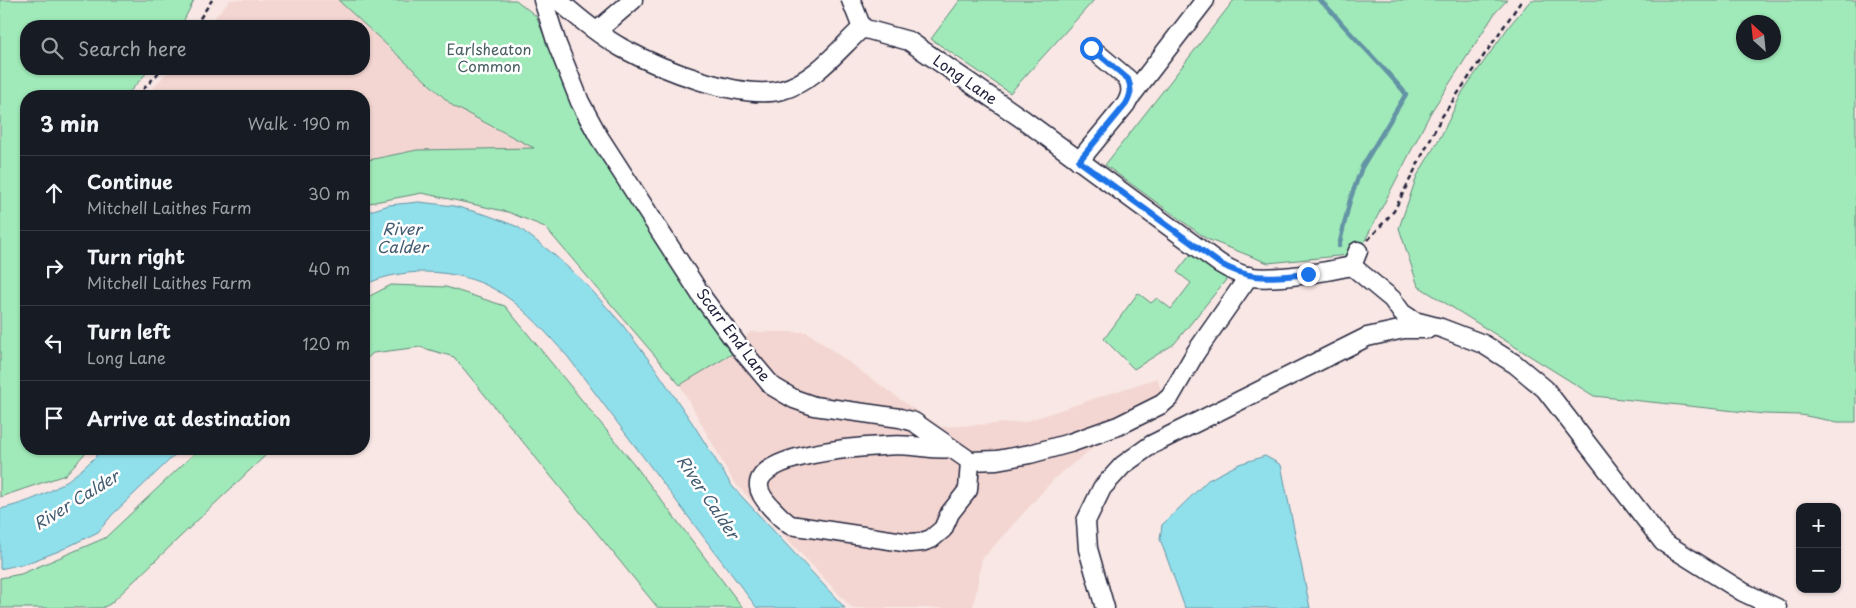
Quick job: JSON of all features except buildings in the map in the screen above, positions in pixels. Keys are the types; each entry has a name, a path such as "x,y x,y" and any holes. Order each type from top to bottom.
{"street":[{"name":"Scarr End Lane","path":"543,0 557,44 580,102 599,137 703,298 772,386 794,399 814,406 900,418 914,422 970,462"},
{"path":"558,0 622,48 689,77 758,92 782,90 811,76 862,28 851,0"},
{"path":"597,31 633,0"},
{"path":"1079,161 1126,104 1130,96 1205,0"},
{"name":"Long Lane","path":"862,28 909,41 1024,120 1219,263 1235,272 1249,276 1272,277 1330,271 1355,258"},
{"path":"1091,48 1128,79 1131,86 1130,96"},
{"path":"1355,258 1402,313 1414,321 1441,328 1483,344 1515,364 1545,389 1664,542 1743,592 1777,608"},
{"path":"950,448 938,450 914,446 881,446 825,451 799,456 773,467 760,480 758,486 780,518 790,525 910,543 931,539 943,529 950,513 968,490 970,462 997,460 1030,454 1070,443 1118,426 1162,404 1170,397 1196,352 1249,276"},
{"path":"1105,608 1088,549 1086,521 1102,488 1123,465 1151,445 1367,337 1404,329 1441,328"}],"path":[{"path":"199,20 212,0"},
{"path":"1355,258 1394,211 1441,118 1522,0"},
{"path":"143,90 156,75"}],"shaded area":[{"path":"230,0 338,0 360,20 212,20"},
{"path":"370,29 453,106 535,149 417,150 370,160 370,90 151,90 165,75 370,75"},
{"path":"750,332 807,332 941,427 1024,422 1157,378 1168,411 1104,439 1055,478 982,559 973,608 852,608 733,481 680,385 732,354"}],"green space":[{"path":"0,0 194,0 184,20 20,20 20,75 145,75 131,90 20,90 20,455 83,455 65,475 0,497"},
{"name":"Earlsheaton Common","path":"338,0 516,0 536,16 580,124 732,354 680,385 545,227 508,212 422,193 370,203 370,160 417,150 534,148 453,106 370,29 370,20 360,20"},
{"path":"960,0 1094,0 1010,93 931,39"},
{"path":"1234,0 1507,0 1495,13 1431,112 1358,254 1268,263 1207,239 1105,165"},
{"path":"1531,0 1856,0 1856,422 1837,422 1801,415 1764,414 1594,396 1418,286 1399,228 1417,176 1441,136 1463,91 1510,25"},
{"path":"1195,249 1230,275 1174,344 1134,369 1104,339 1138,293 1151,303 1157,298 1171,309 1191,283 1177,272"},
{"path":"391,285 446,287 505,306 634,464 743,608 658,608 454,357 420,347 373,353 370,356 370,296"},
{"path":"193,455 266,455 110,604 102,608 0,608 0,578 21,574 105,538"}],"water":[{"name":"River Calder","path":"419,202 454,206 487,215 518,227 552,253 586,284 621,323 655,368 732,486 845,608 757,608 568,357 530,316 513,301 488,286 471,279 435,272 398,274 370,283 370,211 389,205"},
{"name":"River Calder","path":"97,455 175,455 112,515 98,532 59,551 27,563 0,569 0,509 44,494 69,479"},
{"path":"1265,456 1281,465 1310,608 1185,608 1160,539 1162,525 1208,480 1239,464"}],"waterway":[{"path":"1319,0 1406,94 1362,167 1350,200 1339,246"}],"route":[{"path":"1091,48 1128,79 1131,86 1130,96 1126,104 1079,161 1219,263 1235,272 1251,276 1272,277 1308,274"}]}
